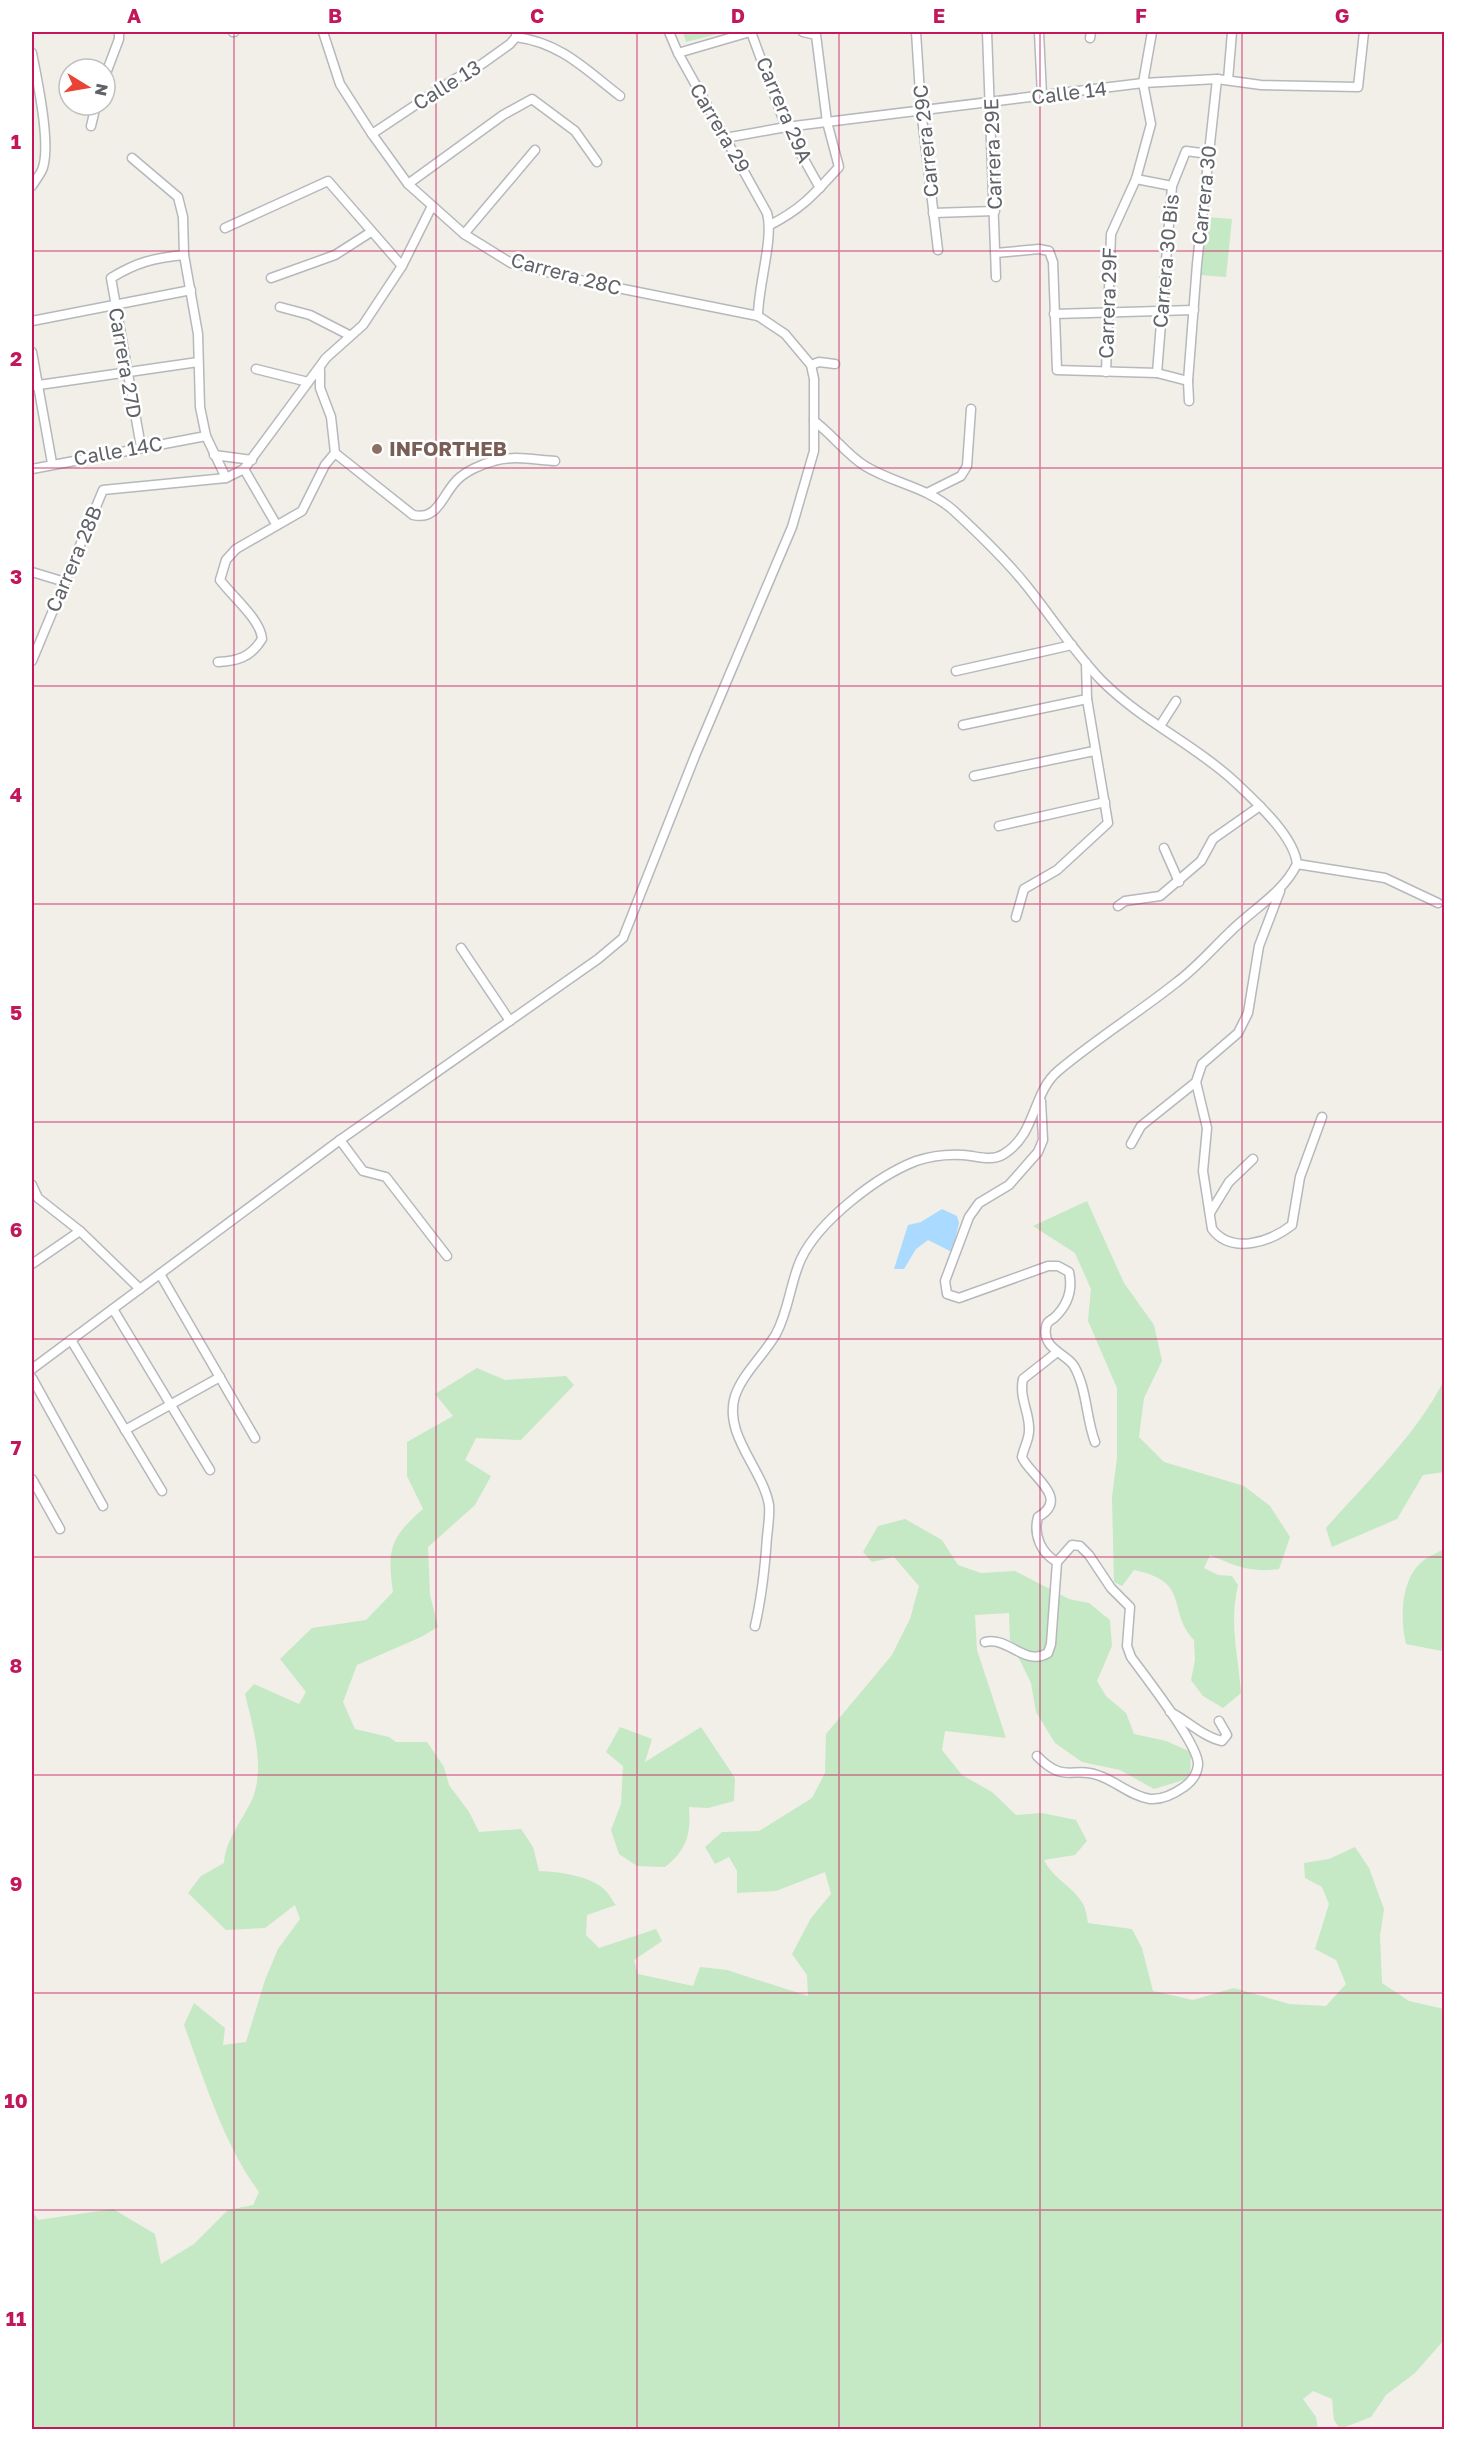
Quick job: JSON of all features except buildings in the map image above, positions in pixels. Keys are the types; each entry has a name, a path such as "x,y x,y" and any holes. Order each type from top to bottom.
{"street":[{"path":"112,57 119,39 119,32"},
{"name":"Carrera 28C","path":"323,32 340,84 372,134 408,184 464,234 511,263 588,282 758,316 785,334 811,364"},
{"name":"Carrera 29","path":"669,32 678,53 749,179 770,225"},
{"path":"678,53 750,32"},
{"name":"Carrera 29A","path":"750,32 786,127 820,188"},
{"path":"758,316 758,296 770,225 796,212 839,167 827,122 816,35 803,32"},
{"name":"Carrera 29C","path":"916,32 921,109 938,250"},
{"name":"Carrera 29E","path":"987,32 996,277"},
{"path":"1039,32 1042,96"},
{"path":"1152,32 1143,83 1151,124 1136,179 1172,186"},
{"path":"1228,80 1232,32"},
{"name":"Calle 14","path":"725,138 786,127 921,109 1143,83 1217,79 1261,85 1358,87 1364,32"},
{"path":"516,34 540,40 557,48 620,96"},
{"name":"Calle 13","path":"372,134 453,80 482,64 516,34"},
{"path":"32,53 45,140 43,169 32,186"},
{"name":"Carrera 30","path":"1189,401 1188,381 1194,310 1217,79"},
{"path":"408,184 504,115 531,99 575,131 597,162"},
{"path":"91,126 93,117"},
{"path":"464,234 535,150"},
{"name":"Carrera 30 Bis","path":"1157,373 1160,311 1172,186 1186,151 1209,154"},
{"path":"132,158 178,197 183,217 184,255 198,334 200,407 206,436 226,478 244,469 308,382 320,370 326,358 349,335 363,326 402,266 432,206"},
{"name":"Carrera 29F","path":"1106,372 1106,313 1111,234 1136,179"},
{"path":"225,228 328,181 402,266"},
{"path":"933,213 994,211"},
{"path":"271,278 335,255 371,232"},
{"path":"996,253 1039,249 1049,251 1053,262 1057,370 1157,373 1188,381"},
{"name":"Carrera 27D","path":"141,447 111,278 131,265 153,258 184,255"},
{"path":"32,321 191,290"},
{"path":"280,307 310,315 349,335"},
{"path":"1054,314 1194,310"},
{"path":"32,352 35,385 52,464"},
{"path":"35,385 198,362"},
{"path":"32,1369 340,1140 624,938 696,756 792,527 814,451 811,364 819,362 835,364"},
{"path":"256,369 308,382"},
{"path":"320,370 320,388 331,417 335,453 413,516 421,517 435,511 457,480 468,471 495,460 512,458 555,461"},
{"path":"929,492 961,476 967,466 971,409"},
{"path":"755,1626 763,1590 770,1508 764,1486 736,1428 733,1417 735,1398 741,1384 775,1336 785,1316 800,1261 811,1240 828,1221 891,1173 916,1161 941,1155 989,1159 1004,1154 1022,1137 1035,1116 1045,1083 1125,1018 1177,983 1281,887 1297,864 1296,851 1260,806 1214,762 1131,708 1086,662 1024,582 953,510 929,492 904,486 862,464 829,431 814,421"},
{"name":"Calle 14C","path":"32,469 206,436"},
{"path":"218,662 232,662 248,656 262,639 254,618 220,580 226,560 236,549 302,511 325,465 335,453"},
{"path":"214,455 252,460"},
{"path":"244,469 276,524"},
{"name":"Carrera 28B","path":"32,661 103,490 226,478"},
{"path":"32,572 65,582"},
{"path":"956,671 1072,645"},
{"path":"1016,917 1024,889 1058,870 1108,823 1094,751 1087,699 1086,662"},
{"path":"963,725 1087,699"},
{"path":"1160,726 1176,701"},
{"path":"974,776 1094,751"},
{"path":"999,826 1104,802"},
{"path":"1118,906 1125,901 1160,896 1201,861 1213,838 1260,806"},
{"path":"1164,848 1179,882"},
{"path":"1297,864 1385,878 1438,903"},
{"path":"1281,887 1258,946 1248,1013 1238,1033 1202,1064 1196,1082 1207,1128 1203,1171 1212,1229 1227,1242 1245,1244 1271,1239 1292,1225 1300,1177 1322,1117"},
{"path":"461,948 510,1021"},
{"path":"1131,1144 1141,1126 1196,1082"},
{"path":"1040,1098 1043,1140 1038,1152 1010,1185 979,1203 969,1217 945,1281 947,1294 959,1298 1048,1266 1058,1266 1069,1272 1070,1296 1062,1309 1046,1324 1045,1330 1056,1353 1073,1364 1076,1369 1095,1442"},
{"path":"340,1140 363,1171 386,1177 447,1256"},
{"path":"1210,1214 1229,1182 1253,1159"},
{"path":"32,1185 35,1201 80,1231 140,1289"},
{"path":"32,1264 80,1231"},
{"path":"160,1274 255,1438"},
{"path":"113,1309 210,1470"},
{"path":"71,1340 162,1491"},
{"path":"1056,1353 1023,1379 1020,1391 1029,1425 1029,1438 1022,1457 1025,1468 1036,1474 1048,1490 1050,1504 1045,1513 1038,1517 1036,1524 1038,1537 1041,1549 1057,1562"},
{"path":"125,1430 220,1377"},
{"path":"32,1378 103,1506"},
{"path":"32,1479 60,1529"},
{"path":"985,1642 1010,1645 1019,1653 1032,1657 1048,1653 1054,1624 1057,1562 1072,1545 1080,1546 1089,1555 1111,1588 1130,1607 1127,1646 1131,1658 1162,1698 1197,1755 1198,1765 1192,1781 1172,1795 1149,1798 1097,1774 1060,1772 1050,1768 1037,1756"},
{"path":"1169,1712 1186,1720 1206,1735 1222,1741 1227,1735 1219,1721"}],"green space":[{"path":"683,32 725,32 686,42"},
{"path":"1206,217 1232,219 1226,277 1200,275"},
{"path":"1087,1201 1124,1283 1154,1325 1162,1361 1144,1398 1139,1437 1164,1462 1244,1486 1270,1506 1290,1537 1279,1569 1243,1568 1210,1555 1204,1568 1218,1575 1232,1576 1238,1585 1234,1626 1241,1693 1223,1708 1203,1696 1191,1680 1195,1660 1194,1640 1186,1629 1171,1590 1164,1582 1152,1575 1134,1570 1122,1586 1114,1582 1112,1497 1117,1458 1117,1388 1088,1321 1091,1289 1075,1253 1033,1226"},
{"path":"477,1368 505,1380 566,1376 574,1385 521,1440 476,1438 465,1460 491,1476 475,1505 428,1547 430,1595 438,1627 421,1637 357,1665 343,1702 355,1729 389,1737 396,1742 427,1742 444,1767 449,1785 469,1812 479,1832 521,1829 533,1847 539,1871 582,1877 606,1891 616,1905 587,1915 586,1935 599,1948 656,1929 662,1941 634,1960 638,1974 693,1986 700,1967 727,1970 808,1996 807,1975 792,1954 811,1918 831,1894 825,1872 776,1891 737,1893 737,1871 729,1857 715,1864 705,1847 722,1832 759,1831 812,1798 825,1773 826,1734 892,1655 910,1619 919,1586 894,1557 872,1562 863,1552 878,1526 905,1519 942,1540 958,1565 981,1573 1015,1571 1069,1599 1089,1603 1110,1620 1112,1646 1097,1681 1106,1696 1126,1713 1134,1734 1166,1741 1191,1752 1190,1778 1154,1789 1120,1770 1082,1762 1055,1743 1036,1712 1031,1683 1010,1640 1009,1613 975,1615 977,1650 1006,1738 945,1731 942,1750 962,1775 992,1792 1016,1815 1042,1813 1076,1820 1087,1841 1075,1855 1044,1860 1052,1872 1079,1898 1085,1908 1088,1923 1132,1929 1142,1948 1153,1991 1193,2000 1234,1988 1289,2004 1326,2006 1346,1984 1336,1960 1315,1949 1329,1904 1322,1887 1305,1878 1304,1863 1329,1859 1355,1847 1369,1868 1384,1909 1380,1936 1382,1983 1409,2001 1444,2009 1444,2340 1415,2373 1386,2395 1371,2417 1340,2429 1334,2420 1332,2399 1313,2391 1303,2399 1316,2417 1318,2429 32,2429 32,2211 38,2220 113,2209 155,2234 161,2264 194,2244 228,2210 253,2205 259,2192 246,2173 225,2132 184,2025 194,2003 225,2028 223,2045 246,2042 265,1980 278,1949 300,1919 295,1905 265,1928 226,1930 188,1893 201,1876 224,1863 230,1840 255,1791 258,1778 257,1749 245,1694 254,1684 299,1704 306,1692 280,1659 312,1628 366,1620 393,1592 391,1554 393,1545 404,1528 423,1509 407,1476 407,1442 453,1416 435,1394"},
{"path":"1444,1380 1444,1472 1423,1475 1397,1519 1332,1547 1326,1528 1406,1438"},
{"path":"1444,1549 1444,1643 1442,1651 1406,1644 1403,1611 1410,1577 1424,1560"},
{"path":"620,1727 652,1739 645,1762 701,1727 735,1778 734,1801 708,1808 689,1807 686,1841 683,1848 665,1867 637,1866 619,1854 611,1830 621,1804 623,1766 606,1752"}],"water":[{"path":"942,1209 957,1216 959,1223 952,1252 928,1240 916,1249 904,1269 894,1269 908,1225 921,1222"}],"place":[{"name":"INFORTHEB","path":"377,449"}]}
